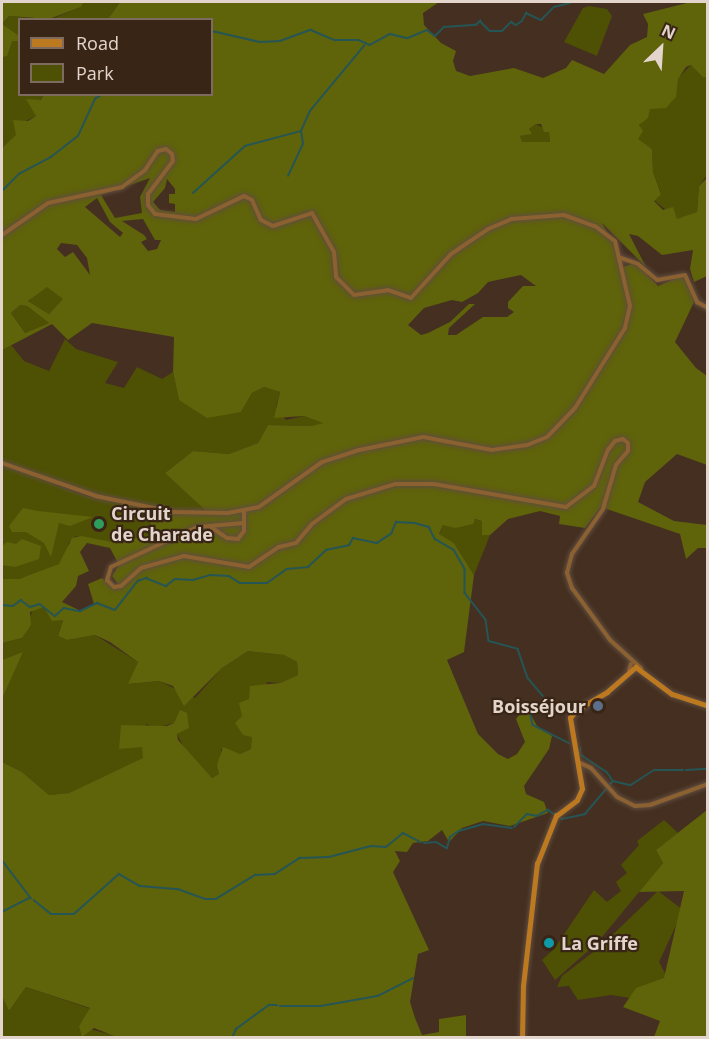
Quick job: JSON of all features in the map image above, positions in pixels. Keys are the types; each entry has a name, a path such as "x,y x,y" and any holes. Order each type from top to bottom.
{"main road":[{"path":"522,1038 523,986 537,864 556,816 581,794 578,763 569,727 573,713 613,687 636,666 672,694 708,706"}],"street":[{"path":"2,235 48,203 125,186 163,149 171,152 173,161 149,191 148,203 155,213 196,219 242,196 251,199 261,220 273,226 312,213 319,220 334,252 336,277 358,296 388,290 413,297 451,254 488,229 511,219 573,217 611,236 621,258 630,306 627,322 575,408 547,437 495,450 418,438 340,455 319,464 264,505 244,511 165,511 88,494 2,463"},
{"path":"621,258 638,264 657,280 678,274 687,276 697,302 708,308"},
{"path":"244,523 208,525 111,567 106,574 108,582 121,586 141,568 184,556 249,567 279,547 296,543 315,521 346,500 395,484 434,484 566,507 594,486 608,450 615,441 623,439 628,443 628,452 616,465 604,506 572,554 567,573 572,588 601,628 636,666"},
{"path":"208,525 235,539 242,536 244,511"},
{"path":"625,653 636,666"},
{"path":"578,763 588,766 624,802 641,806 708,784"}],"green space":[{"path":"84,2 120,2 109,18 54,18 81,7"},
{"path":"589,6 607,9 612,16 597,56 564,42 583,8"},
{"path":"9,16 30,18 18,18 18,96 43,96 33,110 36,116 17,125 16,136 2,148 2,24"},
{"path":"691,65 701,71 704,78 707,76 707,175 699,186 697,212 678,220 654,200 661,193 653,172 652,149 637,139 639,126 650,109 672,102 678,78"},
{"path":"536,124 549,131 550,142 521,143 520,136 531,134 529,129"},
{"path":"47,286 64,299 49,314 28,301"},
{"path":"20,305 27,306 49,323 25,333 11,313"},
{"path":"65,339 76,349 118,362 105,383 124,388 137,367 162,379 173,372 179,400 241,412 252,393 264,387 280,392 276,407 286,420 304,416 324,423 311,426 268,425 258,443 229,454 193,451 165,473 207,512 175,512 80,492 33,477 2,463 2,350 11,345 24,361 49,371"},
{"name":"Circuit de Charade","path":"2,465 86,496 167,513 191,526 116,545 76,536 69,542 62,565 13,581 2,579"},
{"path":"474,519 482,521 482,535 490,535 474,575 454,543 439,535 443,525"},
{"path":"34,607 44,607 63,619 58,636 67,640 95,635 138,662 129,684 159,681 195,698 222,668 248,651 284,655 297,662 298,675 280,683 267,682 251,749 240,754 221,749 220,774 212,778 187,754 177,734 181,729 174,723 155,728 146,724 144,758 69,793 49,795 22,772 2,762 2,699 22,653 2,660 2,643 22,638"},
{"path":"664,820 678,833 656,850 663,863 597,943 555,980 542,960 554,949 594,890 607,902 621,891 616,882 627,873 621,865 639,845 637,841"},
{"path":"658,891 683,910 659,962 667,977 630,998 611,995 578,1000 569,986 557,987 562,976 601,946"},
{"path":"26,987 91,1009 79,1026 119,1037 2,1037 2,996 9,1011"}],"shaded area":[{"path":"2,2 84,2 81,7 52,18 9,16 2,24"},
{"path":"120,2 439,2 423,13 424,25 441,43 456,51 453,61 456,71 470,76 514,68 543,78 566,68 572,60 604,74 630,45 647,37 648,24 643,14 691,2 708,2 707,76 704,78 691,65 686,67 678,79 676,97 666,108 650,109 648,118 639,125 643,131 638,139 652,149 653,172 661,194 654,201 663,210 673,207 677,219 697,212 699,186 707,178 707,276 694,282 690,269 693,250 662,255 638,236 629,234 646,267 602,223 616,249 620,268 632,264 641,268 658,286 681,276 688,282 694,302 675,342 696,368 707,376 707,465 677,454 645,482 638,502 674,521 707,525 707,548 698,548 686,559 680,534 601,507 585,528 559,524 560,516 540,511 508,519 490,535 482,535 482,521 475,519 473,524 455,528 443,525 439,534 454,543 474,575 464,652 447,660 478,734 498,754 508,759 517,754 525,742 516,719 526,706 537,726 552,736 549,749 524,786 526,794 544,802 548,813 510,826 483,821 462,828 449,842 442,830 428,841 413,843 407,852 395,851 400,861 393,872 429,950 418,954 410,1002 415,1018 422,1035 439,1032 439,1019 466,1015 466,1037 119,1038 94,1028 82,1037 79,1026 90,1008 26,987 9,1011 2,996 2,762 22,772 49,795 69,793 143,758 142,747 119,749 121,725 167,726 174,723 180,710 187,713 189,728 177,734 178,740 212,778 219,774 217,765 223,747 240,754 251,749 252,737 243,735 235,723 242,716 239,703 249,699 250,686 280,683 298,675 297,662 284,655 248,651 222,668 184,706 173,686 159,681 128,684 138,662 110,642 95,635 67,640 58,636 63,620 52,621 44,607 30,612 31,625 22,638 2,643 2,579 19,579 59,564 72,538 81,536 117,543 150,535 152,509 179,514 207,512 165,473 193,451 229,454 258,443 268,425 311,426 323,423 304,416 274,418 280,392 264,387 252,393 241,412 207,418 179,400 173,372 174,337 92,323 68,340 52,324 2,350 2,148 16,135 13,120 28,121 36,116 26,99 41,100 43,96 213,96 213,18 109,18","holes":["536,124 541,124 544,132 549,132 550,142 522,142 520,136 532,134 529,129","150,178 140,197 142,213 115,218 101,195","167,179 175,189 175,194 169,194 169,203 175,204 175,212 160,210 153,202 165,188","97,198 110,222 123,233 120,237 85,207","143,219 155,240 161,240 157,249 148,251 141,242 147,239 122,221","61,243 77,245 87,258 90,275 73,252 65,257 57,249","521,275 536,286 523,286 508,302 508,308 514,312 507,317 483,317 456,335 448,335 449,328 475,304 469,304 450,322 428,333 421,335 408,325 424,308 452,300 462,302 478,293 488,282","47,287 63,299 49,314 28,301","20,305 27,306 49,323 25,333 11,313","87,543 110,548 119,565 112,576 118,584 113,589 102,578 88,584 94,604 81,611 62,602 76,586 78,576 89,571 80,552"]},
{"path":"2,24 18,35 18,41 12,41 7,56 2,57"},
{"path":"23,508 93,517 70,526 59,523 51,557 44,543 26,532 12,532 9,526"},
{"path":"22,539 41,546 39,559 15,567 2,565 2,546 7,542 16,544"},
{"path":"23,652 2,699 2,660"},
{"path":"707,810 707,1037 654,1037 660,1021 623,1007 636,988 664,978 684,891 639,892 663,863 656,850"}],"waterway":[{"path":"213,31 260,42 280,41 311,30 335,40 359,40 370,45 390,34 408,38 427,30 435,36 444,27 476,25 480,21 490,31 502,31 511,22 516,25 522,21 526,13 541,20 554,7 570,3"},
{"path":"288,176 303,144 301,131 310,111 364,46"},
{"path":"2,191 19,174 51,157 78,136 95,99 100,96"},
{"path":"193,193 245,146 301,131"},
{"path":"2,605 13,606 21,600 30,607 40,604 55,616 64,608 80,611 97,603 115,610 138,581 146,578 166,586 175,579 193,580 210,575 229,576 240,583 267,583 287,569 308,567 326,550 349,545 353,538 377,543 391,534 396,522 415,523 429,527 435,539 454,550 465,569 465,593 486,620 489,641 518,649 528,678 545,698 531,715 533,725 569,743"},
{"path":"581,748 580,754 607,772 613,781 631,785 654,770 683,770"},
{"path":"686,770 708,769"},
{"path":"514,827 527,814 537,816 548,810 562,819 585,814 613,781"},
{"path":"424,843 436,842 447,848 450,837 459,831 483,824 512,828"},
{"path":"34,900 51,914 74,914 119,874 140,886 178,889 205,899 216,899 255,875 275,874 300,858 329,857 371,846 386,847 403,833 421,842"},
{"path":"2,860 31,898"},
{"path":"2,912 30,898"},
{"path":"280,1006 321,1006 378,996 413,978"},
{"path":"232,1038 236,1029 269,1005 277,1005"}],"place":[{"name":"Circuit de Charade","path":"99,524"},
{"name":"Boisséjour","path":"598,706"},
{"name":"La Griffe","path":"549,943"}]}
